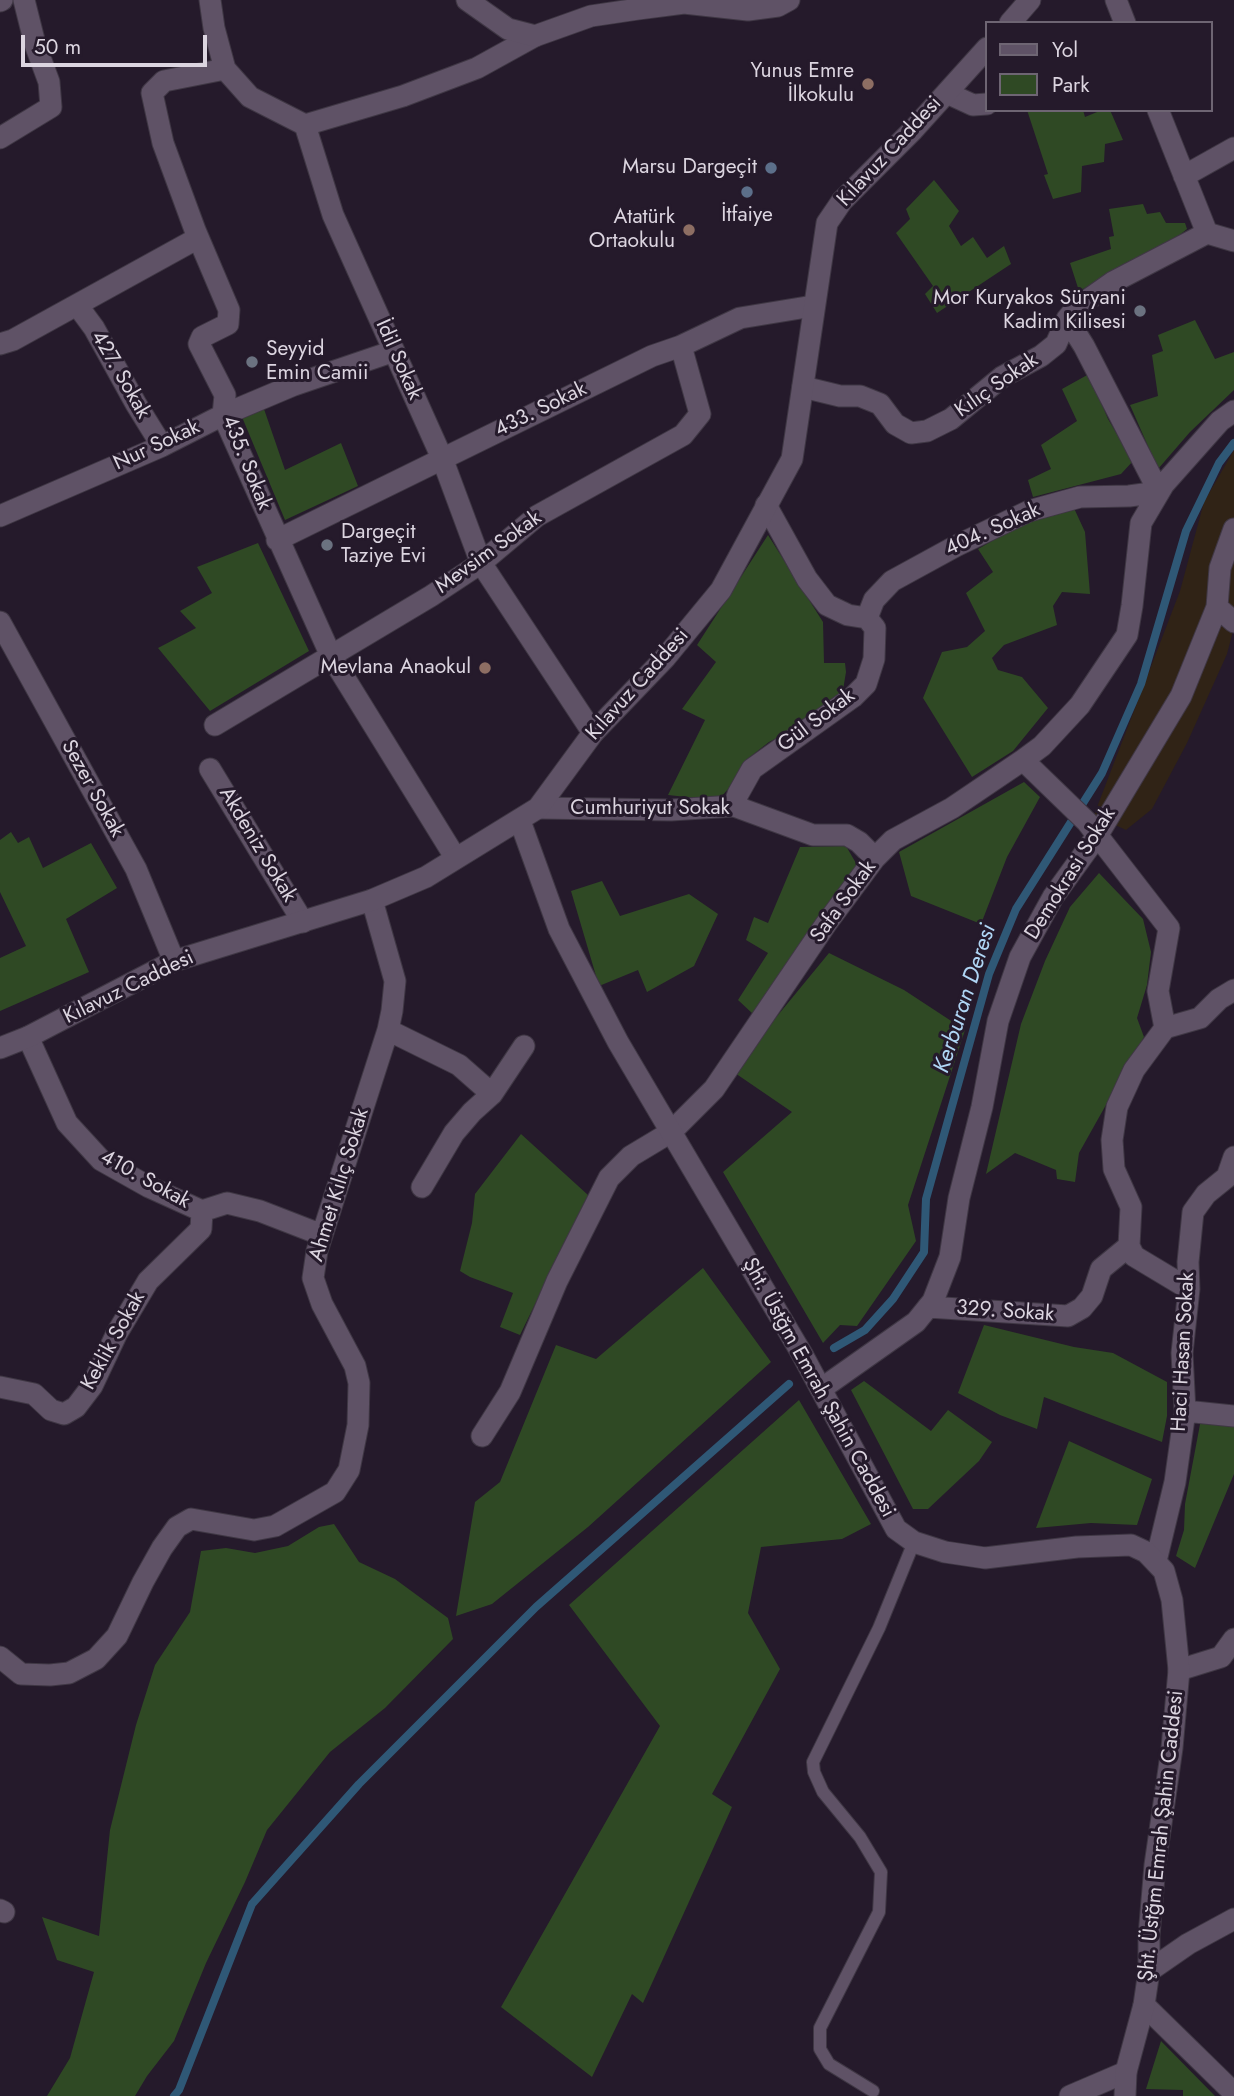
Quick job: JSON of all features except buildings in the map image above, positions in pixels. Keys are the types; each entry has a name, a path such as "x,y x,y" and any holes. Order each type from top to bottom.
{"street":[{"path":"0,138 51,107 49,82 35,44 24,0"},
{"path":"210,0 225,69 250,97 305,125 403,96 477,68 535,36 591,16 684,3 748,10 778,6 789,0"},
{"path":"467,0 508,29 535,36"},
{"path":"1012,21 1030,0"},
{"path":"1116,0 1124,21"},
{"name":"Kılavuz Caddesi","path":"0,1048 28,1037 174,961 372,900 426,877 538,808 593,733 665,659 721,590 792,459 827,223 842,201 986,49"},
{"name":"435. Sokak","path":"225,69 164,81 152,93 163,143 198,238 229,310 228,324 200,340 200,344 225,395 223,415 331,656 455,857"},
{"path":"947,93 973,105 986,104"},
{"path":"1159,112 1207,233 1234,241"},
{"name":"İdil Sokak","path":"305,125 333,215 442,458 481,563 593,733"},
{"path":"1184,176 1234,148"},
{"name":"Kılıç Sokak","path":"803,387 840,396 860,396 880,404 895,424 911,433 927,431 951,419 1002,377 1041,356 1056,344 1066,319 1076,308 1113,282 1207,233"},
{"path":"0,344 13,340 198,238"},
{"name":"427. Sokak","path":"77,305 94,328 162,446"},
{"name":"433. Sokak","path":"277,540 652,356 681,346 740,318 813,306"},
{"path":"1066,319 1084,346 1159,492"},
{"name":"Mevsim Sokak","path":"215,725 431,596 481,563 537,516 683,435 700,414 681,346"},
{"name":"Nur Sokak","path":"0,516 162,446 223,415 294,386 394,351"},
{"name":"Safa Sokak","path":"482,1436 510,1392 557,1281 609,1178 631,1156 671,1132 714,1089 826,924 875,858 894,841 952,808 1042,746 1080,705 1127,635 1141,523 1164,484 1220,421 1234,411"},
{"name":"404. Sokak","path":"867,618 874,600 892,581 1029,510 1080,497 1159,492"},
{"path":"766,505 807,579 827,605 848,615 867,618"},
{"name":"Demokrasi Sokak","path":"821,1389 916,1322 933,1301 950,1257 959,1198 982,1107 998,1021 1020,957 1092,829 1181,696 1217,607 1220,568 1234,528"},
{"path":"1217,607 1234,622"},
{"name":"Gül Sokak","path":"734,806 752,769 845,704 866,684 874,659 874,628 867,618"},
{"name":"Sezer Sokak","path":"0,622 136,869 174,961"},
{"path":"1023,760 1092,829 1169,928 1158,991 1165,1028"},
{"name":"Akdeniz Sokak","path":"210,769 303,922"},
{"name":"Cumhuriyut Sokak","path":"538,808 671,810 734,806 813,835 847,835 859,842 875,858"},
{"name":"Şht. Üstğm Emrah Şahin Caddesi","path":"520,821 559,929 618,1042 821,1389 896,1529 914,1542 946,1552 985,1559 1077,1547 1131,1545 1146,1552 1164,1570 1172,1600 1179,1670 1155,1866 1149,1971 1144,2005 1126,2072 1125,2096"},
{"name":"Ahmet Kılıç Sokak","path":"0,1657 21,1674 69,1673 87,1664 96,1659 117,1636 143,1582 177,1527 191,1519 254,1530 275,1526 335,1492 349,1470 358,1425 359,1383 355,1366 322,1304 313,1278 322,1235 388,1030 395,981 372,900"},
{"path":"1189,1289 1134,1256 1129,1246 1131,1207 1114,1169 1112,1140 1117,1107 1134,1070 1165,1028 1200,1018 1219,999 1234,990"},
{"path":"388,1030 459,1065 492,1094"},
{"name":"410. Sokak","path":"28,1037 67,1123 101,1160 149,1187 202,1211 227,1203 260,1211 322,1235"},
{"path":"422,1187 454,1133 492,1094 524,1046"},
{"name":"Haci Hasan Sokak","path":"1156,1560 1175,1482 1185,1411 1182,1353 1193,1212 1206,1194 1227,1177 1234,1157"},
{"name":"Keklik Sokak","path":"0,1387 34,1394 51,1410 64,1413 76,1407 92,1385 117,1333 148,1281 201,1229 202,1211"},
{"name":"329. Sokak","path":"928,1307 1068,1316 1082,1308 1092,1296 1101,1269 1129,1246"},
{"path":"1185,1411 1234,1416"},
{"path":"1179,1670 1221,1657 1234,1639"},
{"path":"1149,1971 1188,1944 1234,1919"},
{"path":"1144,2005 1234,2093"},
{"path":"1070,2096 1126,2072"}],"lane":[{"path":"873,2091 829,2064 820,2049 820,2028 879,1912 881,1872 860,1836 823,1792 814,1772 813,1762 879,1628 914,1542"}],"shaded area":[{"path":"1234,450 1234,627 1227,654 1187,743 1152,809 1126,830 1094,815 1180,591 1204,502"}],"green space":[{"path":"1028,112 1084,112 1085,117 1097,112 1111,112 1123,140 1105,144 1104,162 1082,166 1081,192 1053,199 1044,175 1048,174"},
{"path":"934,180 959,211 949,226 961,246 973,237 987,258 1004,246 1011,264 937,313 925,294 933,286 896,233 910,219 906,209"},
{"path":"1143,204 1147,214 1160,212 1166,223 1185,223 1187,229 1172,241 1079,291 1070,263 1111,249 1109,237 1114,236 1109,209"},
{"path":"1195,320 1215,359 1234,352 1234,390 1190,432 1158,469 1130,405 1158,396 1152,355 1163,351 1158,335"},
{"path":"1089,374 1108,419 1133,461 1121,474 1033,497 1028,480 1051,469 1041,445 1077,421 1062,389"},
{"path":"264,409 285,470 341,443 358,486 285,520 242,417"},
{"path":"1073,506 1085,532 1090,594 1062,592 1053,606 1057,625 1004,645 992,658 998,670 1022,677 1048,708 1013,751 972,777 923,698 942,652 967,647 985,631 966,593 993,572 978,549 1027,521"},
{"path":"768,535 823,622 824,663 845,663 842,696 804,724 769,742 746,760 734,782 722,796 705,799 668,795 705,720 682,709 716,662 697,645"},
{"path":"258,543 309,651 210,711 158,648 196,628 180,611 212,593 197,567"},
{"path":"1024,782 1040,797 1007,857 981,924 911,896 899,852"},
{"path":"11,832 18,843 29,837 43,868 91,843 117,888 66,919 89,972 0,1011 0,958 26,946 0,892 0,840"},
{"path":"846,846 860,870 753,1014 738,1000 768,953 746,940 754,917 768,923 800,847"},
{"path":"1099,873 1143,919 1151,952 1147,985 1137,1018 1144,1037 1079,1153 1075,1182 1057,1179 1056,1170 1015,1153 986,1174 1021,1024 1045,961 1070,907"},
{"path":"602,881 620,916 689,894 718,914 694,966 647,992 638,970 599,986 571,891"},
{"path":"829,953 904,990 965,1030 908,1205 916,1241 857,1326 840,1325 823,1343 723,1172 792,1112 732,1071"},
{"path":"521,1134 588,1195 520,1335 500,1327 513,1293 460,1271 472,1223 475,1194"},
{"path":"703,1268 771,1362 588,1527 492,1604 456,1616 475,1502 500,1482 556,1345 596,1359"},
{"path":"984,1325 1074,1347 1113,1353 1167,1382 1167,1416 1162,1442 1044,1397 1037,1429 1000,1415 958,1393"},
{"path":"864,1381 931,1431 948,1410 992,1442 979,1461 928,1509 913,1509 851,1390"},
{"path":"799,1400 871,1524 842,1539 761,1547 748,1613 780,1669 712,1794 732,1807 643,2003 632,1994 592,2077 501,2007 660,1726 569,1605"},
{"path":"1201,1419 1234,1426 1234,1474 1195,1568 1176,1556 1184,1530 1185,1504"},
{"path":"1069,1441 1152,1479 1137,1525 1091,1523 1036,1528"},
{"path":"334,1524 359,1562 395,1579 448,1618 453,1639 385,1708 330,1752 267,1830 206,1963 174,2041 135,2096 47,2096 70,2058 94,1972 57,1960 42,1917 99,1936 110,1830 136,1725 155,1665 190,1612 201,1551 226,1548 255,1553 288,1546 319,1527"},
{"path":"1161,2041 1215,2096 1183,2096 1183,2090 1146,2089"}],"waterway":[{"name":"Kerburan Deresi","path":"834,1348 865,1330 893,1299 924,1252 926,1199 989,974 1016,909 1102,773 1141,684 1186,531 1219,463 1234,443"},
{"path":"174,2096 179,2090 252,1904 359,1784 536,1607 789,1384"}],"place":[{"name":"Yunus Emre İlkokulu","path":"868,84"},
{"name":"Marsu Dargeçit","path":"771,168"},
{"name":"İtfaiye","path":"747,192"},
{"name":"Atatürk Ortaokulu","path":"689,230"},
{"name":"Mor Kuryakos Süryani Kadim Kilisesi","path":"1140,311"},
{"name":"Seyyid Emin Camii","path":"252,362"},
{"name":"Dargeçit Taziye Evi","path":"327,545"},
{"name":"Mevlana Anaokul","path":"485,668"}]}
